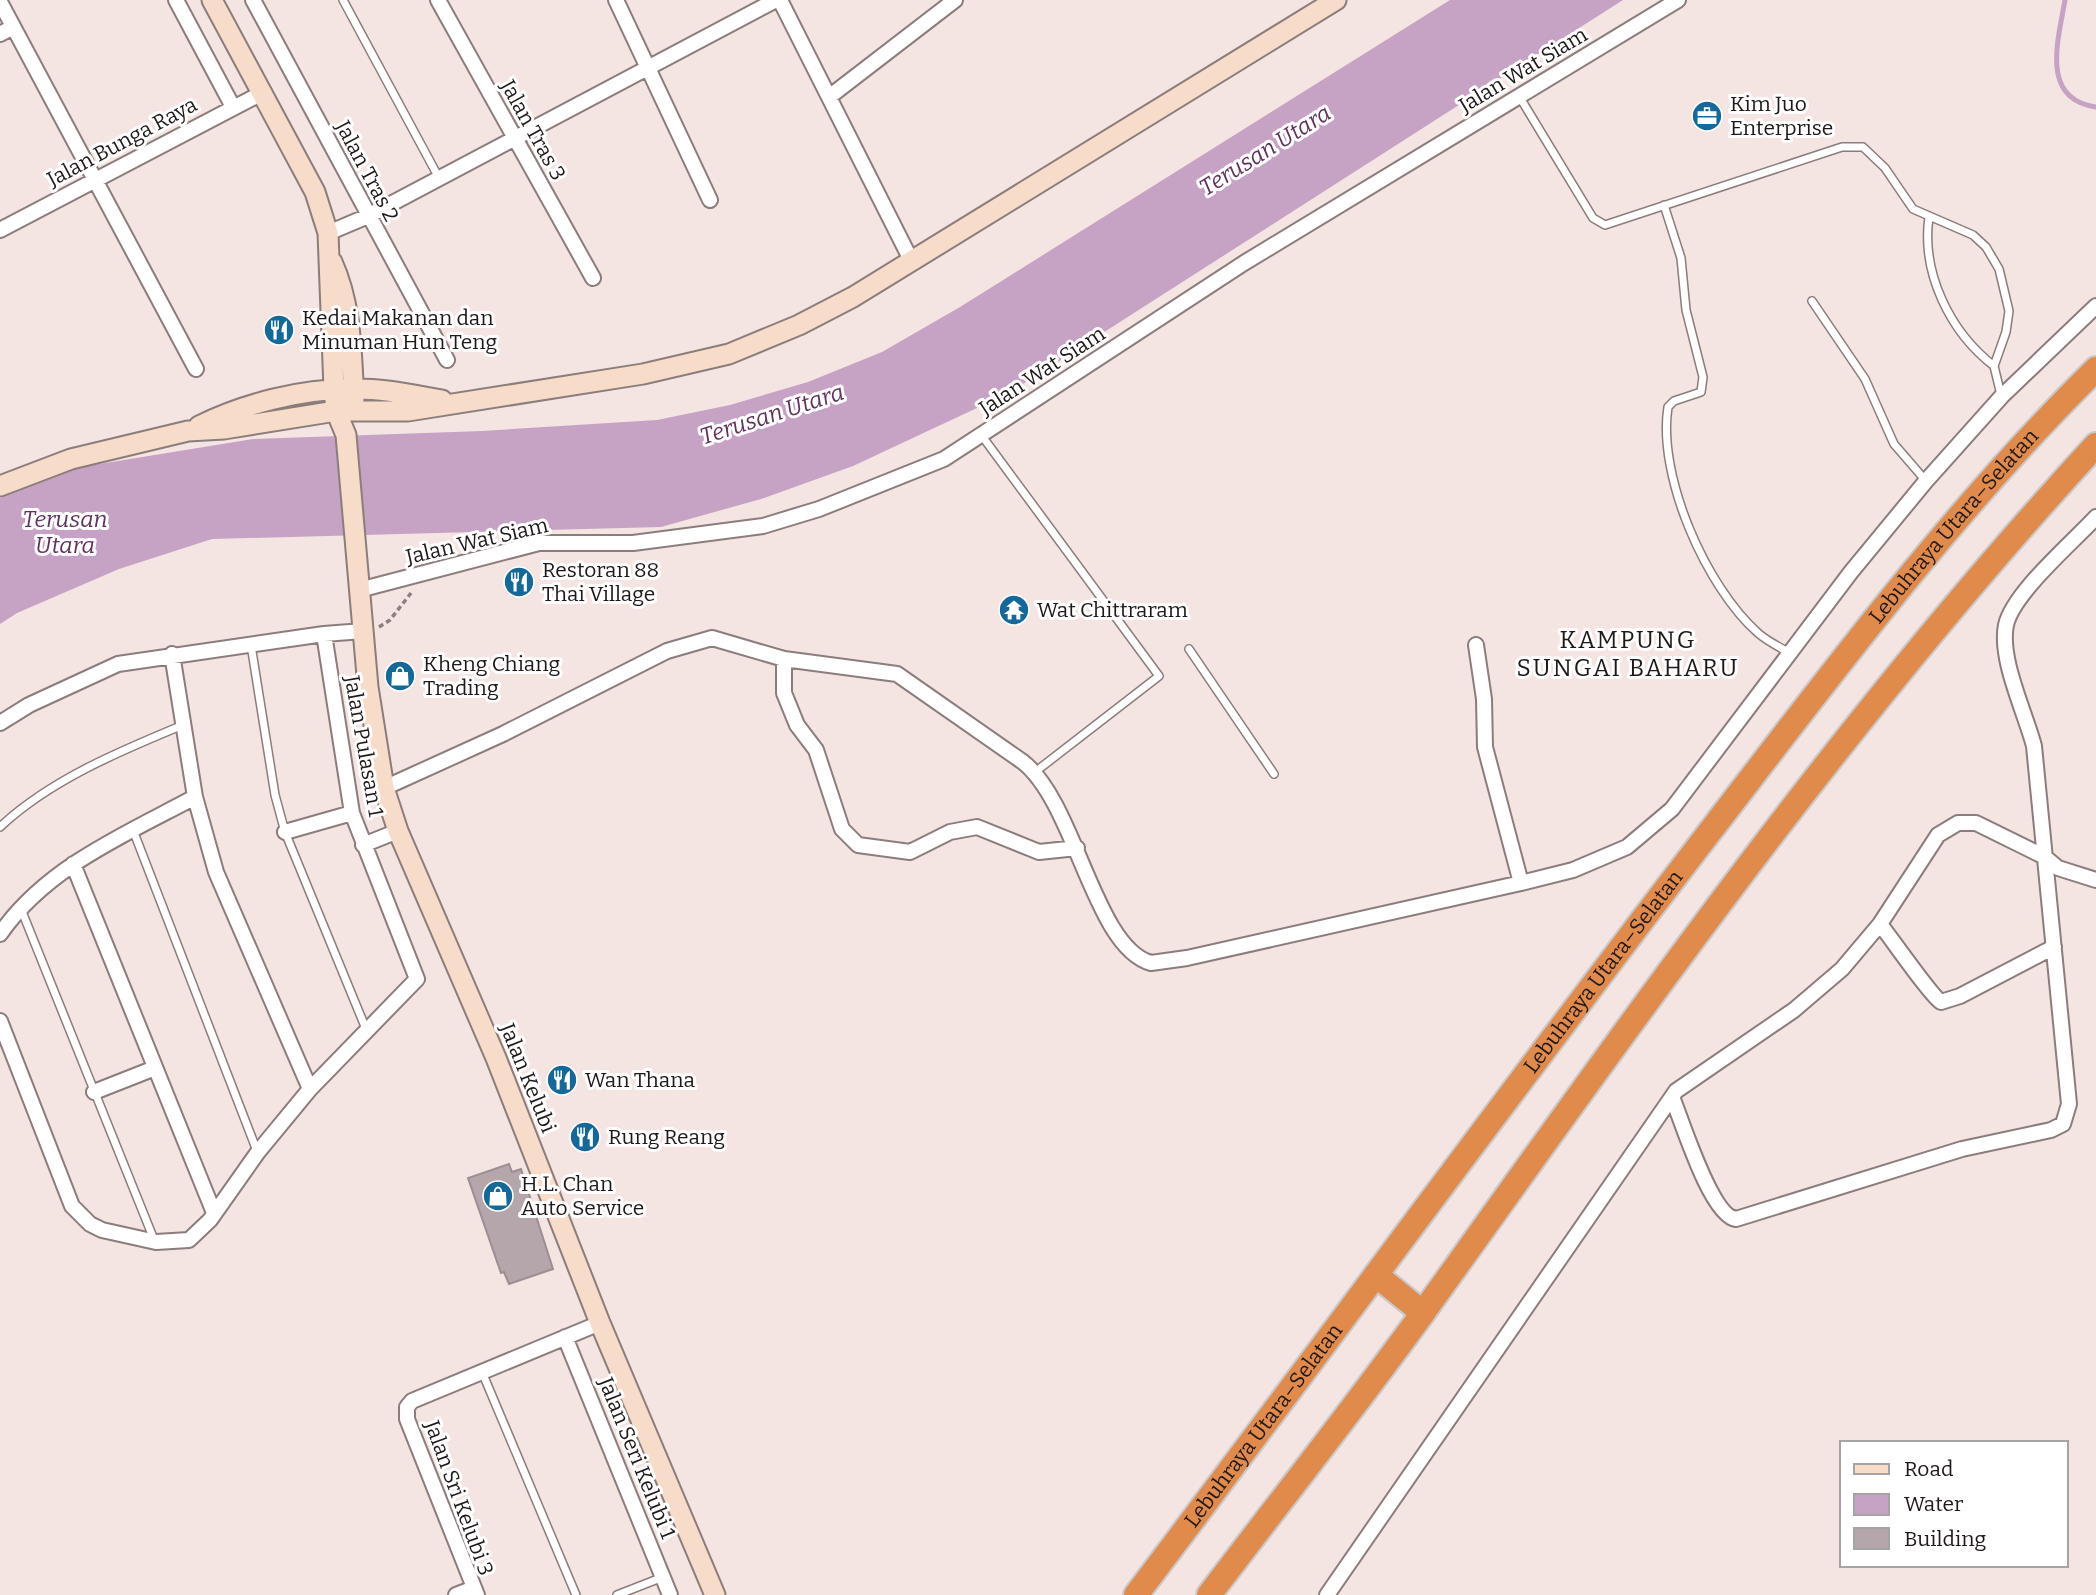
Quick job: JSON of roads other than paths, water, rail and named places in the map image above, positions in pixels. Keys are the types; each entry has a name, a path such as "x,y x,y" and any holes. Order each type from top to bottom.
{"highway":[{"name":"Lebuhraya Utara–Selatan","path":"1136,1595 1624,942 1817,693 1966,510 2096,369"},
{"path":"1209,1595 1423,1313 1660,981 1799,800 2004,546 2096,445"},
{"path":"1376,1275 1423,1313"}],"main road":[{"name":"Jalan Kelubi","path":"212,0 264,92 315,192 328,233 328,290 343,389 372,725 384,788 398,831 496,1058 600,1323 715,1595"},
{"path":"0,486 71,459 188,431 224,429 345,410 408,411 643,374 729,354 799,325 853,298 1336,0"},
{"path":"188,431 218,416 288,397 343,389 454,402"}],"street":[{"path":"176,0 233,107"},
{"name":"Jalan Tras 2","path":"253,0 447,360"},
{"name":"Jalan Tras 3","path":"438,0 513,141 593,278"},
{"path":"616,0 710,200"},
{"path":"328,233 368,216 513,141 778,0 912,262"},
{"path":"829,97 939,6 956,0"},
{"name":"Jalan Wat Siam","path":"359,590 539,543 633,543 763,526 876,488 944,459 1244,263 1678,0"},
{"path":"0,2 6,30 94,180 196,369"},
{"name":"Jalan Bunga Raya","path":"0,230 264,92"},
{"path":"384,788 503,734 667,651 700,639 726,641 784,659 897,674 1035,772 1052,797 1107,917 1125,949 1137,959 1151,963 1187,958 1521,883 1610,857 1652,829 1672,809 1851,572 1926,481 2002,396 2096,306"},
{"path":"1672,1097 1712,1195 1725,1216 1736,1219 1962,1149 2051,1130 2063,1124 2069,1104 2034,746 2009,659 2007,624 2031,583 2096,517"},
{"path":"0,723 29,705 118,664 172,654 363,631"},
{"name":"Jalan Pulasan 1","path":"324,634 352,813 417,979 366,1029"},
{"path":"1476,645 1483,699 1485,747 1521,883"},
{"path":"172,654 195,797 216,872 310,1089"},
{"path":"784,659 784,693 796,725 816,750 842,829 858,845 910,852 950,832 977,827 1039,852 1077,848"},
{"path":"0,934 20,908 43,885 73,864 195,797"},
{"path":"285,832 352,813"},
{"path":"1327,1595 1672,1097 1686,1083 1811,998 1842,969 1880,924 1938,835 1958,823 1976,823 2045,857 2058,868 2096,880"},
{"path":"363,845 398,831"},
{"path":"73,864 214,1213"},
{"path":"1880,924 1904,953 1932,995 1941,1002 1960,996 2054,947"},
{"path":"0,1021 72,1206 90,1224 102,1230 156,1242 189,1240 214,1213 258,1152 310,1089 366,1029"},
{"path":"94,1092 155,1068"},
{"name":"Jalan Sri Kelubi 3","path":"456,1595 476,1592 407,1419 407,1407 412,1401 600,1323"},
{"name":"Jalan Seri Kelubi 1","path":"565,1337 670,1595"}],"lane":[{"path":"343,0 440,178"},
{"path":"1519,96 1593,218 1611,225 1664,205 1854,145 1873,154 1913,209 1973,235 1986,247 1999,270 2009,311 2006,332 1994,366"},
{"path":"1664,205 1678,246 1686,310 1703,377 1701,392 1674,401 1668,407 1666,426 1672,471 1690,526 1717,583 1759,635 1791,654"},
{"path":"1929,217 1927,250 1940,294 1964,337 1994,366 2002,396"},
{"path":"1812,301 1866,379 1894,444 1926,481"},
{"path":"982,436 1159,677 1035,772"},
{"path":"251,645 275,795 285,832 366,1029"},
{"path":"1189,649 1274,774"},
{"path":"0,827 48,790 130,747 183,725"},
{"path":"133,830 258,1152"},
{"path":"20,908 156,1242"},
{"path":"482,1372 576,1595"},
{"path":"617,1595 663,1577"}],"water":[{"name":"Terusan Utara","path":"1450,0 1623,0 1009,393 853,466 761,499 661,527 212,539 119,569 17,613 0,624 0,498 81,467 253,439 482,431 657,420 730,405 808,382 882,352 960,307"}],"waterway":[{"path":"2065,0 2057,50 2060,80 2067,93 2078,102 2096,107"}],"place":[{"name":"Kim Juo Enterprise","path":"1707,116"},
{"name":"Kedai Makanan dan Minuman Hun Teng","path":"279,330"},
{"name":"Restoran 88 Thai Village","path":"519,582"},
{"name":"Wat Chittraram","path":"1014,610"},
{"name":"Kheng Chiang Trading","path":"400,676"},
{"name":"Wan Thana","path":"562,1080"},
{"name":"Rung Reang","path":"585,1137"},
{"name":"H.L. Chan Auto Service","path":"498,1196"}],"district":[{"name":"KAMPUNG SUNGAI BAHARU","path":"1628,654"}]}
